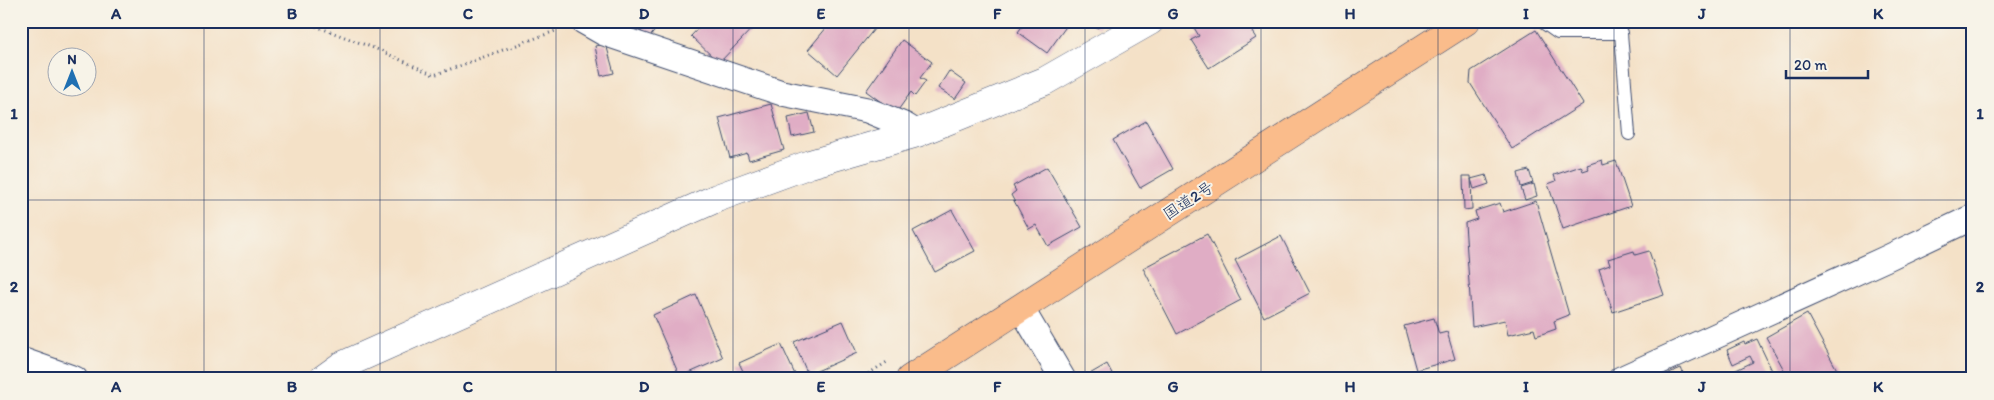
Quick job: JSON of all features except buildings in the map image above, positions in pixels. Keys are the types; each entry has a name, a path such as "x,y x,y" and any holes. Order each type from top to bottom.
{"highway":[{"name":"国道2号","path":"910,379 1458,23"}],"street":[{"path":"323,379 341,366 717,198 810,164 917,133 1045,81 1150,21"},
{"path":"573,25 604,32 782,93 867,110 904,125 917,133"},
{"path":"1621,379 1885,260 1973,217"},
{"path":"1021,308 1063,379"},
{"path":"21,360 75,379"}],"lane":[{"path":"1541,21 1558,32 1621,32 1629,134"}],"path":[{"path":"302,21 379,50 434,75 573,25"}]}
